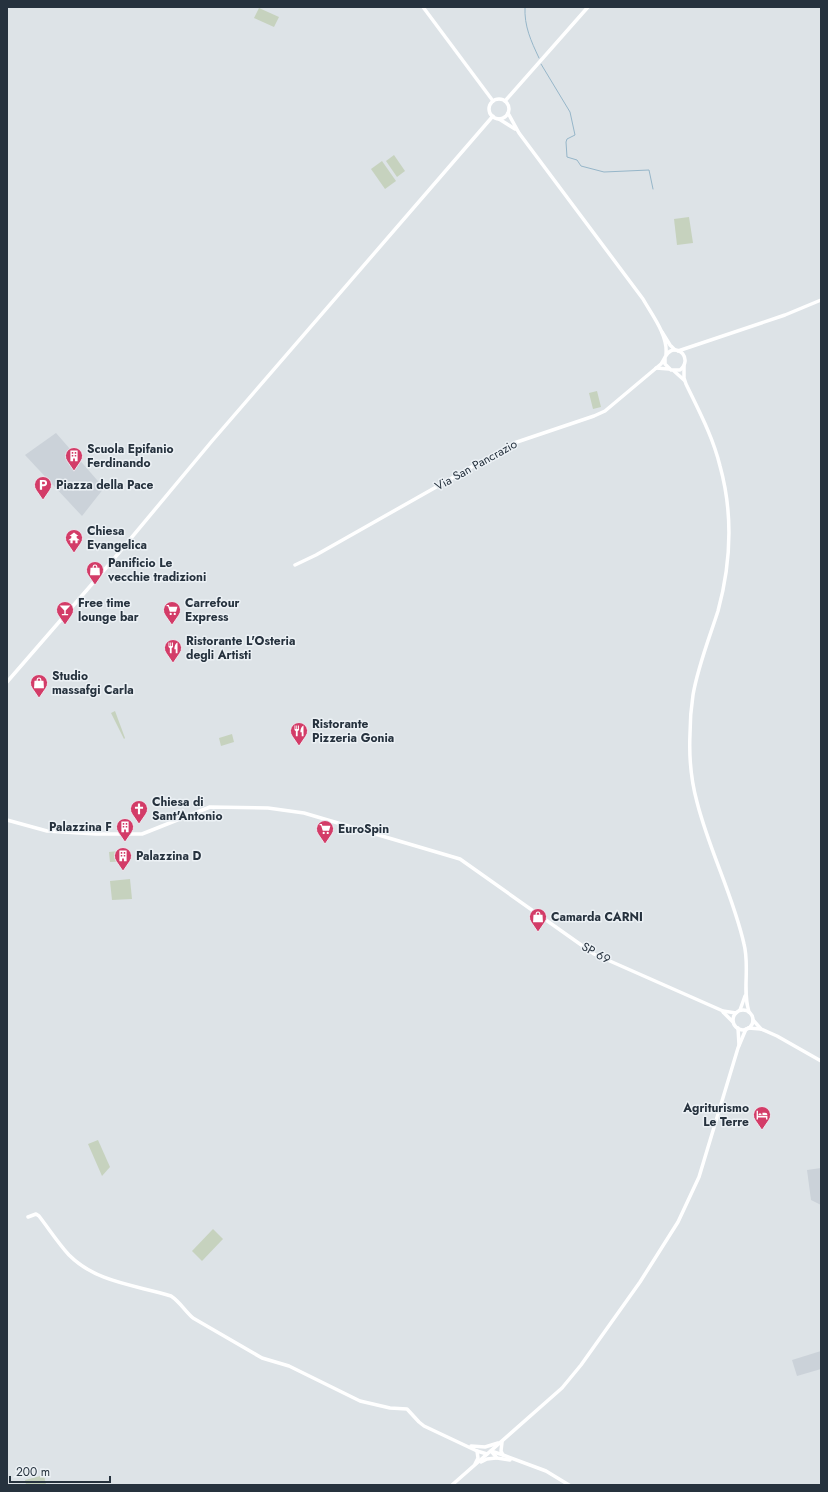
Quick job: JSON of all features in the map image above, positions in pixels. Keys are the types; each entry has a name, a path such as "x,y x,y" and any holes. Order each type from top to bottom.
{"main road":[{"path":"423,7 493,101"},
{"path":"505,101 588,7"},
{"path":"499,119 508,113 509,107 505,101 498,99 493,101 489,109 493,116 499,119 504,121 519,133"},
{"path":"508,113 519,133 642,299 661,332 666,346 665,364 686,384"},
{"path":"7,682 156,509 212,441 493,116"},
{"path":"666,356 669,352 777,318 821,300"},
{"path":"661,332 677,350 684,355"},
{"path":"692,346 684,355 684,378 712,442 720,465 726,492 729,518 729,543 724,584 718,609 692,697 690,735 691,769 697,803 731,900 743,940 747,963 746,1005 752,1015 753,1020 761,1029"},
{"name":"Via San Pancrazio","path":"295,565 316,555 514,443 594,416 617,402 661,364 666,356"},
{"path":"656,368 680,370 684,366"},
{"name":"SP 69","path":"7,820 47,831 96,834 142,834 210,807 268,808 304,813 460,860 594,954 723,1011"},
{"path":"734,1023 734,1016 740,1010 746,993"},
{"path":"740,1010 749,1012"},
{"path":"723,1011 736,1013"},
{"path":"723,1011 738,1028 738,1048"},
{"path":"452,1485 562,1388 581,1366 636,1288 678,1222 699,1177 738,1048 747,1028 752,1024 753,1020"},
{"path":"738,1028 761,1029 783,1039 821,1061"},
{"path":"28,1217 36,1214 39,1216 69,1255 92,1272 108,1280 171,1296 178,1301 193,1318 262,1358 289,1366 360,1401 390,1408 407,1409 424,1426 487,1454"},
{"path":"478,1449 492,1446 503,1440"},
{"path":"503,1440 500,1448 503,1455"},
{"path":"473,1466 478,1458 478,1449"},
{"path":"491,1451 514,1460"},
{"path":"491,1451 497,1458"},
{"path":"473,1466 487,1459 497,1458 514,1460 546,1471 569,1485"}],"shaded area":[{"path":"56,433 104,488 82,516 25,455"},
{"path":"821,1168 821,1205 811,1200 807,1170"},
{"path":"821,1351 821,1369 797,1376 792,1360"}],"green space":[{"path":"259,8 279,17 274,27 254,18"},
{"path":"394,155 405,171 397,177 386,161"},
{"path":"382,161 396,181 385,189 371,169"},
{"path":"689,217 693,243 677,245 674,219"},
{"path":"597,391 601,407 593,409 589,393"},
{"path":"115,711 125,738 124,739 111,713"},
{"path":"232,734 234,742 221,746 219,738"},
{"path":"128,850 129,861 110,862 109,852"},
{"path":"130,879 132,899 112,900 110,881"},
{"path":"98,1140 110,1167 102,1176 88,1144"},
{"path":"213,1229 223,1239 202,1261 192,1251"},
{"path":"44,1475 46,1485 26,1485 25,1480"}],"waterway":[{"path":"525,7 527,27 539,58"},
{"path":"541,64 570,112 575,135 567,139 567,157 577,160 581,166 604,172 649,170 653,189"}],"place":[{"name":"Scuola Epifanio Ferdinando","path":"74,471"},
{"name":"Piazza della Pace","path":"43,500"},
{"name":"Chiesa Evangelica","path":"74,553"},
{"name":"Panificio Le vecchie tradizioni","path":"95,585"},
{"name":"Free time lounge bar","path":"65,625"},
{"name":"Carrefour Express","path":"172,625"},
{"name":"Ristorante L'Osteria degli Artisti","path":"173,663"},
{"name":"Studio massafgi Carla","path":"39,698"},
{"name":"Ristorante Pizzeria Gonia","path":"299,746"},
{"name":"Chiesa di Sant'Antonio","path":"139,824"},
{"name":"Palazzina F","path":"125,842"},
{"name":"EuroSpin","path":"325,844"},
{"name":"Palazzina D","path":"123,871"},
{"name":"Camarda CARNI","path":"538,932"},
{"name":"Agriturismo Le Terre","path":"762,1130"}]}
